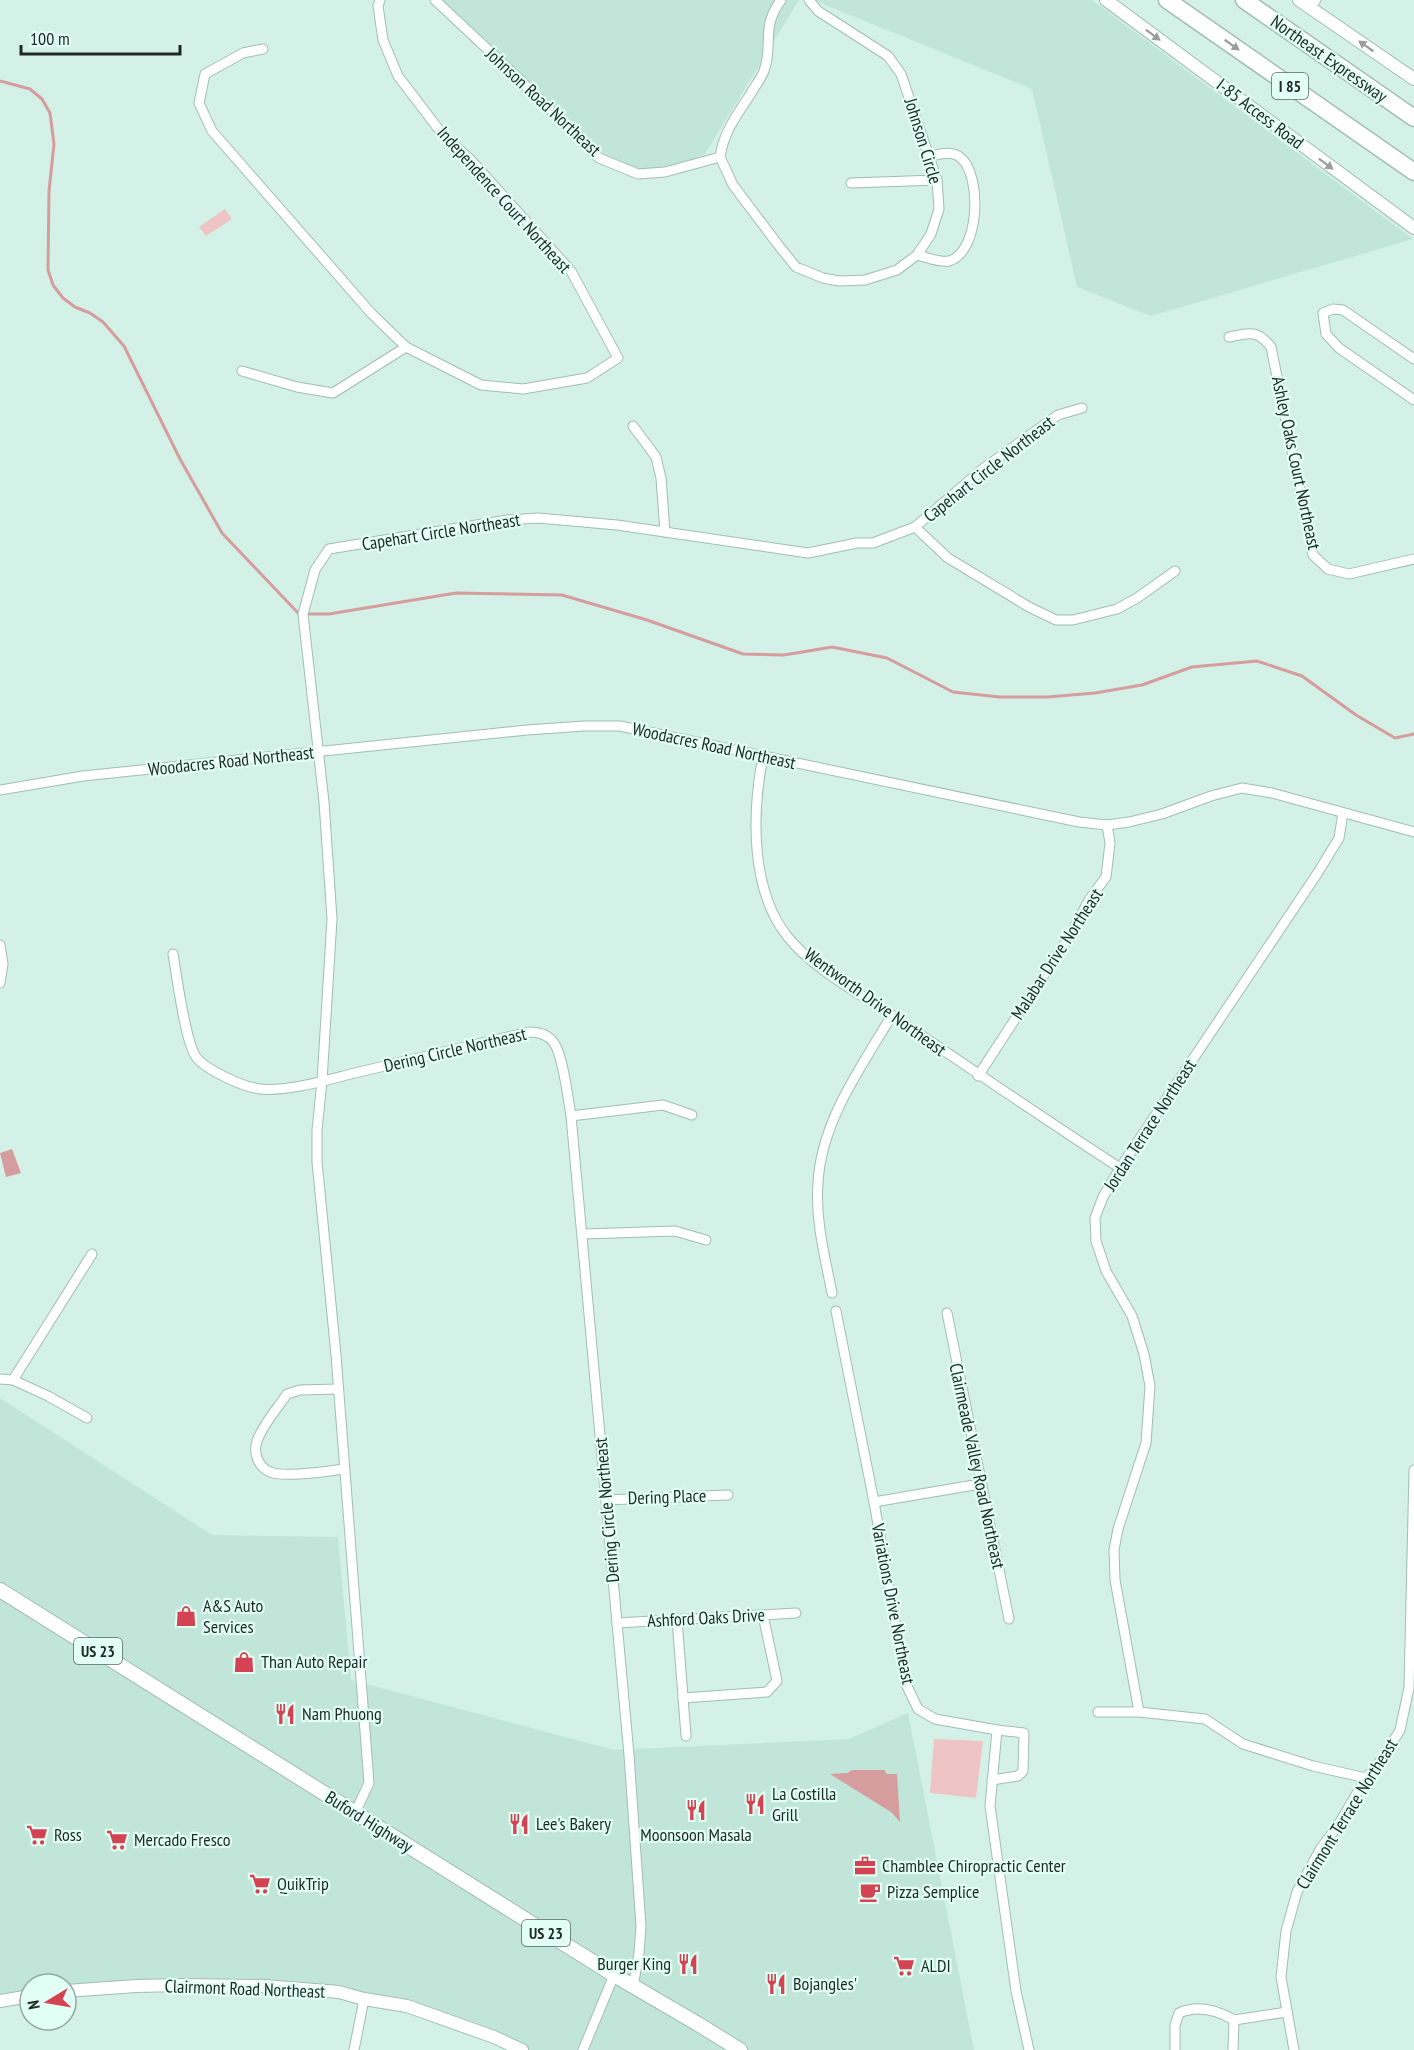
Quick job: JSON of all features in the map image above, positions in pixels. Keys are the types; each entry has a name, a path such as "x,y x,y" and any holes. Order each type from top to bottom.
{"highway":[{"name":"I 85","path":"1167,0 1414,172"},
{"name":"Northeast Expressway","path":"1244,0 1414,118"}],"main road":[{"name":"I-85 Access Road","path":"1106,0 1414,228"},
{"path":"1299,0 1313,4 1414,79"},
{"name":"Buford Highway","path":"0,1590 614,1976 740,2050"},
{"name":"Clairmont Road Northeast","path":"78,1990 136,1986 265,1986 339,1992 364,1999 407,2006 494,2037 522,2050"},
{"path":"0,2001 18,1998"}],"street":[{"name":"Independence Court Northeast","path":"380,0 378,6 383,40 398,76 443,135 470,159 571,271 618,358 587,378 523,389 481,385 406,346"},
{"name":"Johnson Road Northeast","path":"435,0 598,158 638,174 665,172 720,157"},
{"path":"720,157 722,146 736,115 763,74 766,65 770,17 781,0"},
{"name":"Johnson Circle","path":"720,157 733,185 796,267 823,279 865,280 897,270 917,255 935,223 939,208 937,180 901,74 888,56 818,11 809,0"},
{"path":"242,371 297,387 333,393 406,346 371,314 212,131 199,103 205,74 243,53 263,49"},
{"path":"917,255 947,261 957,257 969,238 974,220 974,194 965,163 952,153 930,156"},
{"path":"851,183 937,180"},
{"path":"1414,359 1343,310 1333,309 1323,313 1326,334 1339,348 1414,400"},
{"name":"Ashley Oaks Court Northeast","path":"1229,338 1250,333 1263,336 1271,346 1313,555 1328,569 1349,574 1414,560"},
{"name":"Capehart Circle Northeast","path":"322,1081 332,919 324,802 303,614 315,570 329,549 507,520 538,518 665,532 808,553 858,543 873,543 915,527 984,468 1058,415 1082,408"},
{"path":"633,426 656,457 661,478 665,532"},
{"path":"915,527 948,558 1029,607 1056,620 1073,620 1117,609 1175,571"},
{"name":"Woodacres Road Northeast","path":"0,790 83,776 584,726 620,726 1031,813 1107,825 1151,817 1242,788 1272,793 1414,832"},
{"name":"Wentworth Drive Northeast","path":"763,756 755,813 758,858 765,891 787,936 806,955 838,980 978,1076 1120,1168"},
{"name":"Jordan Terrace Northeast","path":"1139,1712 1115,1580 1114,1550 1120,1520 1146,1443 1150,1386 1144,1354 1132,1316 1106,1270 1096,1241 1095,1218 1103,1197 1120,1168 1317,874 1339,838 1343,813"},
{"name":"Malabar Drive Northeast","path":"978,1076 1072,932 1089,900 1106,877 1110,843 1107,825"},
{"path":"0,945 3,964 0,983"},
{"name":"Dering Circle Northeast","path":"173,954 189,1040 194,1054 214,1073 258,1089 322,1081 529,1032 537,1032 555,1044 571,1116 629,1755 640,1926 639,1953 633,1987"},
{"path":"832,1293 818,1215 818,1182 826,1141 844,1096 892,1015"},
{"path":"322,1081 317,1130 317,1162 338,1389 369,1783 355,1813"},
{"path":"571,1116 663,1106 692,1115"},
{"path":"583,1234 675,1231 706,1240"},
{"path":"13,1380 92,1254"},
{"name":"Variations Drive Northeast","path":"836,1311 874,1502 906,1684 918,1709 935,1719 1024,1733 1023,1771 1018,1776 992,1780"},
{"name":"Clairmeade Valley Road Northeast","path":"947,1313 1009,1618"},
{"path":"0,1378 13,1380 48,1396 87,1418"},
{"path":"338,1389 300,1390 286,1394 260,1434 256,1445 256,1457 260,1465 270,1472 288,1474 344,1469"},
{"name":"Clairmont Terrace Northeast","path":"1294,2050 1281,1977 1286,1931 1297,1892 1321,1848 1400,1730 1409,1688 1414,1470"},
{"path":"874,1502 981,1484"},
{"name":"Dering Place","path":"606,1500 728,1495"},
{"name":"Ashford Oaks Drive","path":"617,1623 796,1614"},
{"path":"683,1698 767,1692 777,1681 763,1615"},
{"path":"677,1619 686,1736"},
{"path":"1098,1712 1139,1712 1205,1719 1243,1744 1313,1766 1366,1778"},
{"path":"997,1730 990,1806 1016,1991 1029,2050"},
{"path":"583,2050 614,1976"},
{"path":"354,2050 364,1999"},
{"path":"1175,2050 1174,2025 1179,2013 1190,2008 1221,2012 1233,2020 1287,2012"},
{"path":"1233,2020 1233,2050"}],"shaded area":[{"path":"440,0 799,0 705,154 683,164 630,174 583,147 510,83"},
{"path":"813,0 1092,0 1413,239 1151,316 1077,287 1032,89"},
{"path":"225,209 232,219 206,236 199,227"},
{"path":"12,1149 21,1173 6,1177 0,1153"},
{"path":"0,1398 212,1535 338,1537 351,1680 614,1750 849,1739 908,1713 974,2050 518,2050 370,2000 266,1991 78,1991 78,1972 18,1972 18,1997 0,2001"},
{"path":"934,1739 983,1741 976,1798 930,1793"},
{"path":"852,1770 884,1770 887,1774 897,1774 900,1822 891,1812 830,1774 847,1773"}],"waterway":[{"path":"0,81 30,89 42,99 50,113 54,144 49,191 48,270 53,285 63,298 75,307 103,322 124,346 180,459 222,533 299,614 329,614 456,593 562,595 647,620 743,654 784,655 832,647 887,658 953,692 1000,697 1048,697 1095,693 1142,685 1192,667 1257,661 1302,676 1356,715 1395,738 1414,734"}],"place":[{"name":"A&S Auto Services","path":"186,1616"},
{"name":"Than Auto Repair","path":"244,1662"},
{"name":"Nam Phuong","path":"285,1714"},
{"name":"La Costilla Grill","path":"755,1804"},
{"name":"Moonsoon Masala","path":"696,1810"},
{"name":"Lee's Bakery","path":"519,1824"},
{"name":"Ross","path":"37,1835"},
{"name":"Mercado Fresco","path":"117,1840"},
{"name":"Chamblee Chiropractic Center","path":"865,1866"},
{"name":"QuikTrip","path":"260,1884"},
{"name":"Pizza Semplice","path":"870,1892"},
{"name":"Burger King","path":"688,1964"},
{"name":"ALDI","path":"904,1966"},
{"name":"Bojangles'","path":"776,1984"}]}
